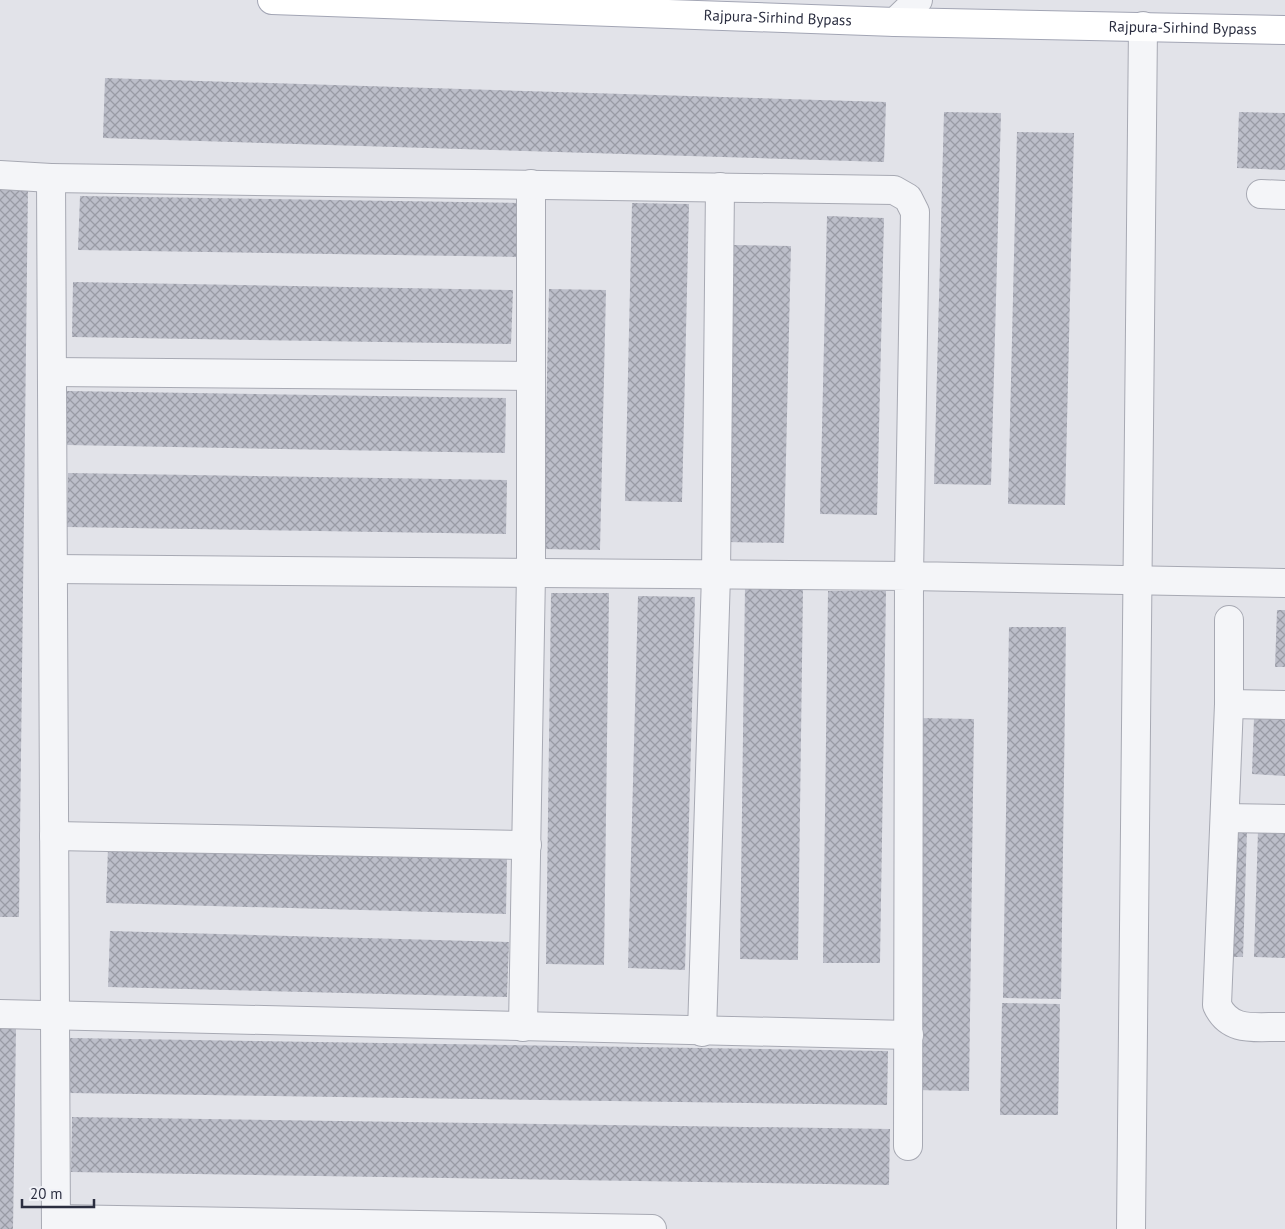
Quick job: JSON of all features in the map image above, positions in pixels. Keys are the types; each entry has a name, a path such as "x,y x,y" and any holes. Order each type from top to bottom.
{"main road":[{"name":"Rajpura-Sirhind Bypass","path":"272,0 895,22 1285,30"}],"street":[{"path":"895,22 918,0"},
{"path":"1131,1229 1143,26"},
{"path":"0,175 51,178 894,190 908,198 915,212 909,576 908,1146"},
{"path":"51,178 56,1224 652,1229"},
{"path":"524,1028 531,573 531,184"},
{"path":"702,1032 716,575 720,187"},
{"path":"52,372 531,376"},
{"path":"53,569 909,576 1285,583"},
{"path":"1229,620 1229,704 1217,1005 1223,1018 1236,1026 1285,1027"},
{"path":"1229,704 1285,705"},
{"path":"1225,818 1285,820"},
{"path":"54,836 526,845"},
{"path":"0,1014 524,1028 909,1035"}],"building":[{"path":"105,78 886,102 884,162 103,138"},
{"path":"944,112 1001,113 991,485 934,484"},
{"path":"1239,112 1285,113 1285,170 1237,168"},
{"path":"1017,132 1074,133 1065,505 1008,504"},
{"path":"0,186 28,186 19,917 0,917"},
{"path":"80,196 519,203 518,257 78,250"},
{"path":"632,203 689,204 682,502 625,501"},
{"path":"827,216 884,218 877,515 820,514"},
{"path":"734,245 791,246 784,543 727,542"},
{"path":"73,282 513,290 511,344 72,337"},
{"path":"549,289 606,290 600,550 543,549"},
{"path":"67,391 506,398 505,453 66,445"},
{"path":"68,473 507,480 506,534 67,527"},
{"path":"745,587 803,588 798,960 740,959"},
{"path":"828,591 886,591 880,963 823,963"},
{"path":"551,593 609,593 604,965 546,964"},
{"path":"638,596 695,597 685,970 628,968"},
{"path":"1277,610 1285,610 1285,667 1275,667"},
{"path":"1009,627 1066,627 1061,999 1003,998"},
{"path":"917,718 974,719 969,1091 912,1090"},
{"path":"1254,718 1285,719 1285,776 1252,774"},
{"path":"1230,831 1247,831 1243,957 1226,957"},
{"path":"1258,831 1285,832 1285,958 1254,957"},
{"path":"108,848 507,858 506,914 106,903"},
{"path":"110,931 509,942 507,997 108,987"},
{"path":"1002,1003 1060,1004 1058,1115 1000,1115"},
{"path":"0,1029 16,1029 13,1229 0,1229"},
{"path":"70,1038 888,1051 887,1105 69,1093"},
{"path":"72,1117 890,1129 889,1185 71,1172"}]}
